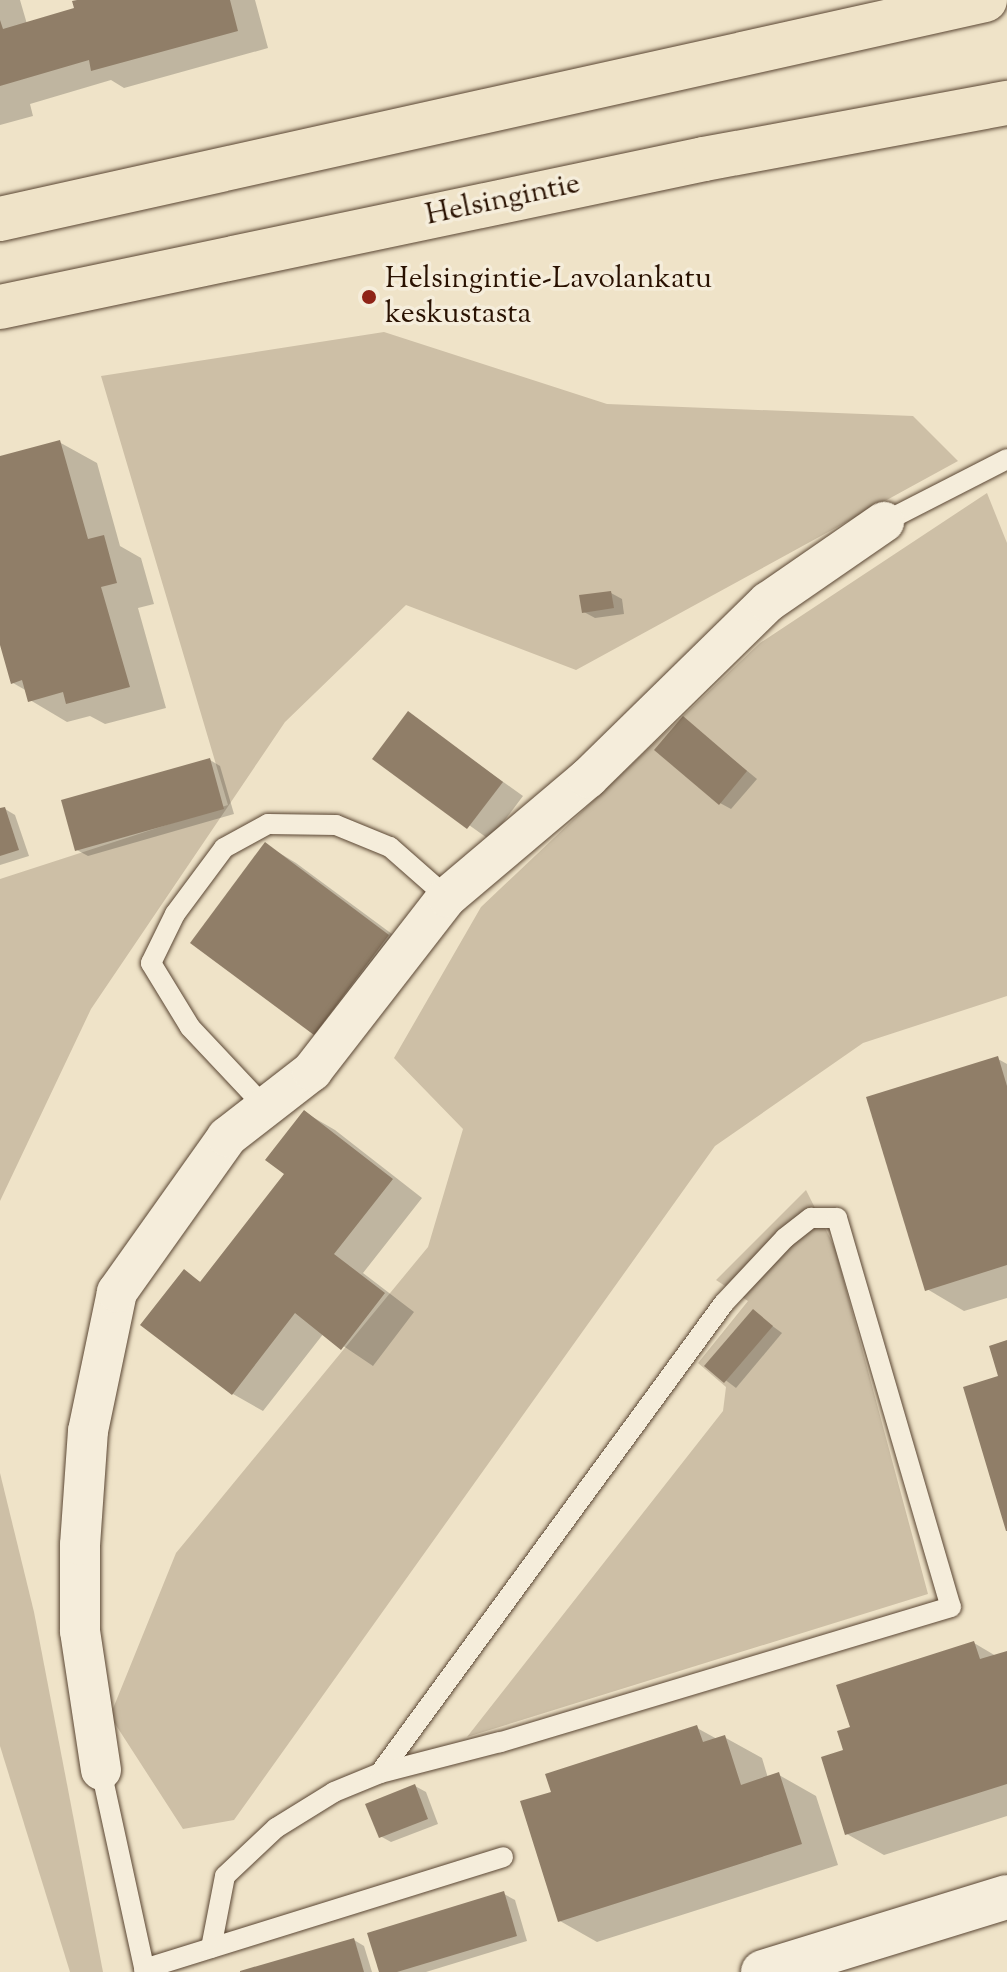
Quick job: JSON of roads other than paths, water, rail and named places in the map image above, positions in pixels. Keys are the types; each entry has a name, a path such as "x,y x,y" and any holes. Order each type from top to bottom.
{"main road":[{"path":"0,219 985,0"},
{"name":"Helsingintie","path":"0,307 704,159 1007,103"}],"street":[{"path":"101,1770 80,1631 80,1545 88,1431 117,1292 227,1137 312,1071 447,897 588,778 768,602 884,522"},
{"path":"763,1972 1007,1897"}],"lane":[{"path":"884,522 1007,459"},
{"path":"265,1107 190,1027 151,963 175,914 224,848 268,824 336,825 390,847 447,897"},
{"path":"211,1948 225,1876 276,1828 334,1792 380,1773 500,1742 951,1607 837,1218 811,1218 794,1231 724,1303 380,1773"},
{"path":"101,1770 144,1970 503,1857"}],"place":[{"name":"Helsingintie-Lavolankatu keskustasta","path":"369,297"}]}
